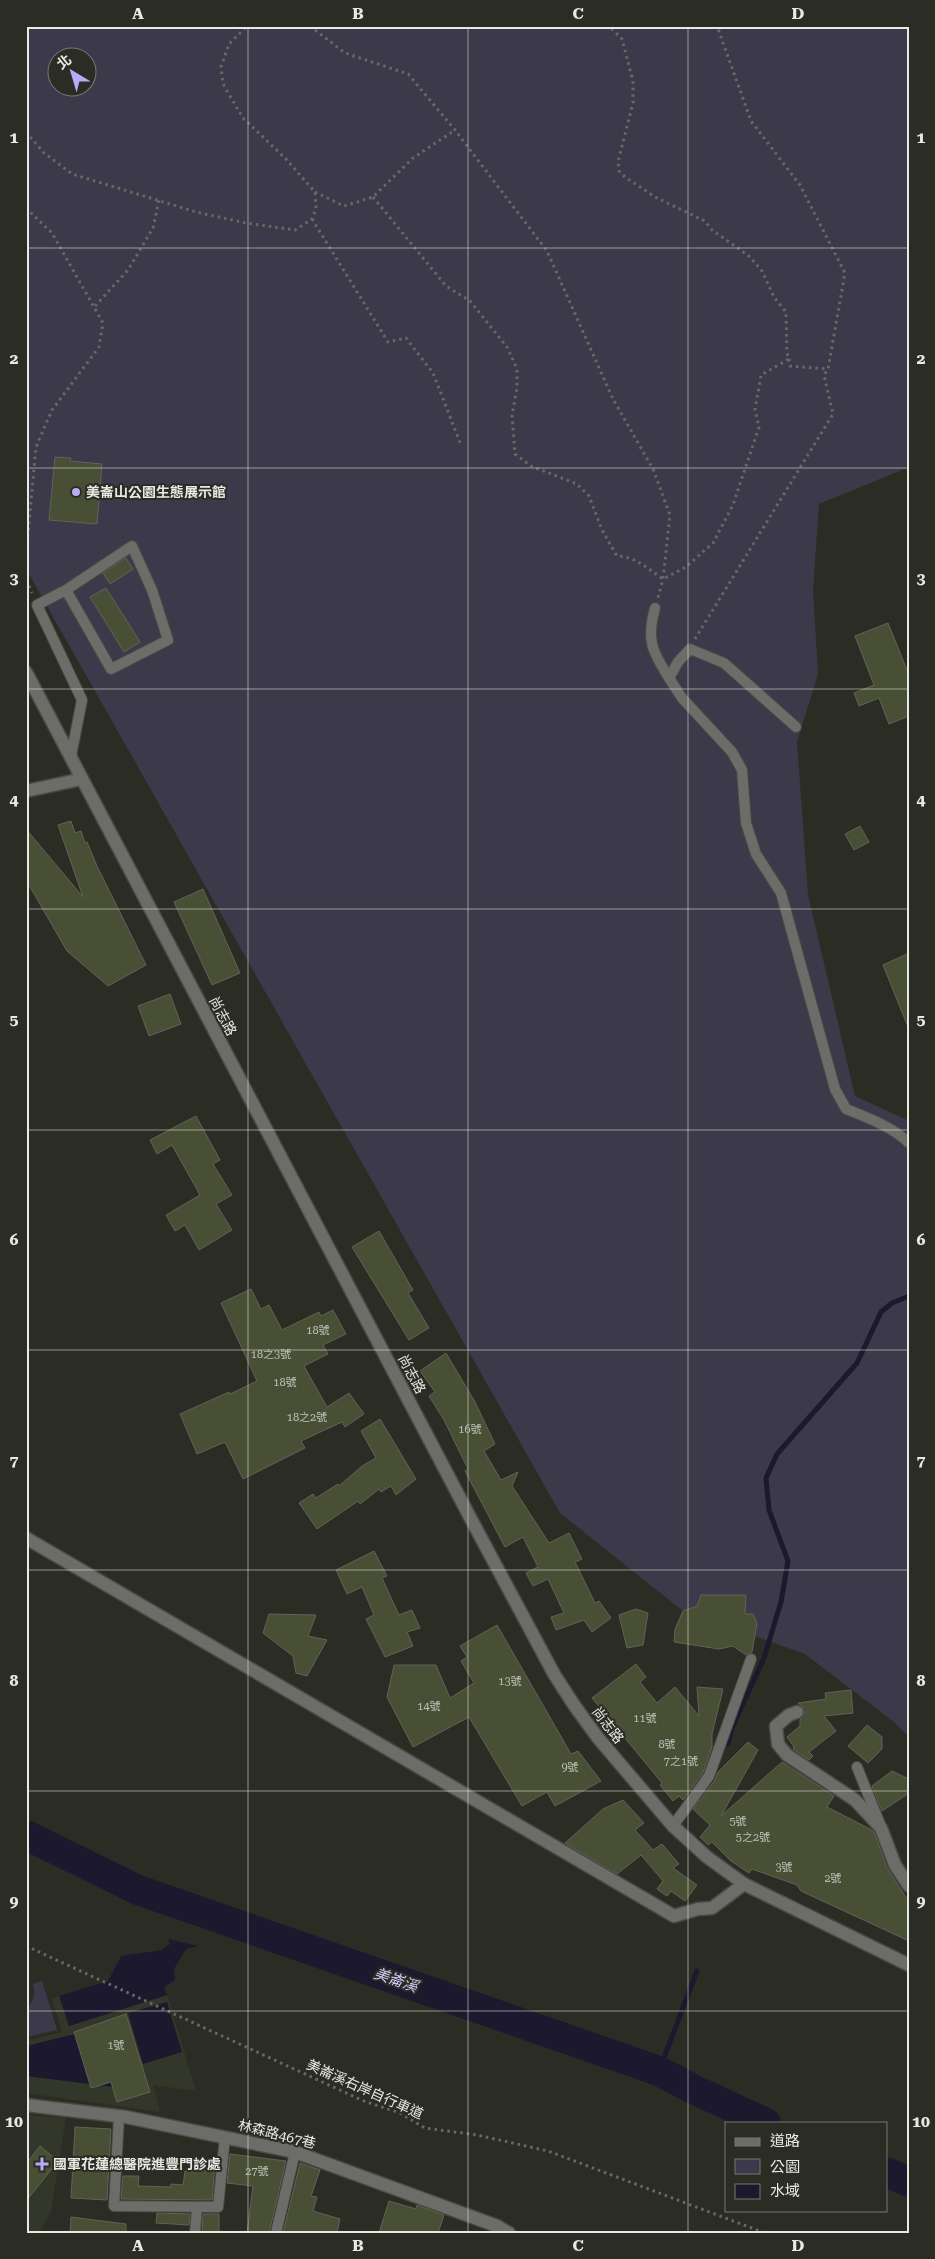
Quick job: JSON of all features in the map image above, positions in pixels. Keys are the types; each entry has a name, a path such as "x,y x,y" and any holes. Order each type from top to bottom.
{"street":[{"name":"尚志路","path":"26,672 72,756 82,779 554,1674 598,1738 673,1826 707,1857 744,1884 909,1965"},
{"path":"26,791 82,779"},
{"path":"26,1538 674,1916 698,1909 712,1908 744,1884"},
{"path":"797,1712 788,1715 776,1726 778,1744 787,1755 855,1800 881,1828 895,1865 909,1886"},
{"name":"林森路467巷","path":"26,2105 119,2116 295,2152 509,2233"}],"lane":[{"path":"66,590 111,669 168,640 152,590 132,546 66,590 37,605 82,700 72,756"},
{"path":"655,608 650,627 654,654 682,698 732,752 742,770 746,824 756,854 781,893 835,1089 846,1109 868,1118 904,1138 909,1143"},
{"path":"669,678 678,662 690,648 724,663 796,727"},
{"path":"673,1826 709,1776 751,1659"},
{"path":"857,1767 881,1828"},
{"path":"119,2116 114,2206 218,2207 225,2137"},
{"path":"276,2233 295,2152"},
{"path":"195,2233 197,2207"}],"path":[{"path":"247,26 229,44 221,67 223,84 243,118 285,158 315,192 344,206 373,197 413,158 455,130"},
{"path":"310,26 345,53 408,74 455,130 547,250 613,399 653,469 670,515 662,579 655,608"},
{"path":"609,26 622,39 633,81 633,103 618,162 619,171 655,197 705,221 712,230 749,256 762,271 774,297 786,312 786,353 790,366 828,369"},
{"path":"690,648 833,414 824,375 828,369 845,273 800,185 751,120 717,26"},
{"path":"26,132 44,154 72,174 196,212 295,230 312,220 316,210 315,192"},
{"path":"373,197 446,286 470,301 507,347 517,368 517,388 512,415 515,454 531,466 577,484 589,496 602,530 617,556 629,557 638,561 662,579"},
{"path":"95,306 128,270 153,228 159,200"},
{"path":"26,208 52,233 103,323 99,347 52,410 36,447 26,557"},
{"path":"312,220 388,342 406,338 433,373 461,445"},
{"path":"662,579 686,567 713,542 737,497 760,427 755,410 761,375 789,359"},
{"name":"美崙溪右岸自行車道","path":"26,1946 366,2102 400,2113 426,2128 477,2135 548,2151 765,2233"}],"shaded area":[{"path":"167,1995 196,2091 153,2085 160,2112 26,2093 26,2041 62,2032 52,1998 59,1996 69,2026"},
{"name":"國軍花蓮總醫院進豐門診處","path":"26,2115 66,2118 51,2211 39,2233 26,2233"}],"green space":[{"path":"26,26 909,26 909,467 819,504 813,591 818,674 797,742 808,895 855,1096 909,1121 909,1737 894,1722 805,1654 683,1611 560,1513 26,569"},
{"path":"42,1981 57,2030 30,2036 26,2029 26,2009 33,1998 33,1984"}],"water":[{"path":"168,1939 198,1946 186,1949 174,1969 175,1980 164,1987 167,1995 69,2026 59,1996 108,1981 121,1956 162,1950 170,1944"},
{"path":"167,2002 182,2052 143,2064 128,2013"},
{"path":"95,2029 113,2087 26,2076 26,2046"}],"building":[{"name":"美崙山公園生態展示館","path":"55,457 71,458 70,461 102,464 97,524 49,520"},
{"path":"126,558 133,569 110,584 103,573"},
{"path":"106,588 140,642 124,652 90,597"},
{"path":"888,623 909,675 909,716 889,724 879,698 859,706 854,693 874,685 855,636"},
{"path":"71,821 75,833 81,831 85,843 87,842 146,965 108,986 67,951 26,880 26,829 83,897 58,825"},
{"path":"860,826 869,842 854,850 845,834"},
{"path":"203,889 240,973 212,985 174,902"},
{"path":"909,953 909,1027 908,1027 883,965"},
{"path":"170,994 181,1024 149,1036 138,1006"},
{"path":"196,1116 220,1160 213,1164 232,1195 216,1204 232,1230 199,1250 185,1225 175,1231 166,1215 200,1195 172,1145 157,1154 150,1140"},
{"path":"379,1231 413,1290 408,1293 429,1328 409,1340 352,1247"},
{"path":"251,1289 261,1309 269,1305 282,1330 319,1312 321,1316 333,1310 346,1334 323,1345 328,1354 304,1366 327,1407 349,1393 364,1414 345,1427 342,1422 301,1441 305,1448 243,1479 225,1442 197,1454 180,1414 257,1381 221,1303"},
{"path":"446,1353 475,1402 495,1444 484,1451 501,1480 518,1472 512,1486 549,1543 569,1533 582,1559 575,1562 595,1603 599,1601 611,1618 592,1632 584,1620 556,1630 551,1617 564,1613 548,1579 533,1586 526,1573 538,1567 523,1537 505,1547 465,1471 468,1469 444,1420 429,1396 435,1392 420,1371"},
{"path":"380,1419 416,1479 396,1495 391,1486 381,1492 379,1489 360,1504 358,1501 317,1529 299,1503 313,1494 316,1498 338,1484 339,1486 362,1466 376,1458 361,1431"},
{"path":"374,1551 387,1576 382,1578 399,1615 412,1610 420,1628 407,1632 413,1646 385,1657 366,1619 374,1615 362,1587 347,1594 336,1570"},
{"path":"701,1595 746,1595 745,1614 753,1614 757,1623 752,1652 746,1655 733,1646 719,1649 674,1642 675,1629 683,1611 697,1606"},
{"path":"636,1609 648,1613 643,1645 627,1648 619,1615"},
{"path":"269,1614 316,1615 308,1636 327,1640 307,1676 296,1673 293,1656 263,1633"},
{"path":"497,1625 571,1754 578,1751 601,1781 555,1806 547,1792 522,1806 469,1717 413,1747 387,1697 394,1665 436,1665 450,1698 474,1683 461,1661 467,1657 460,1646"},
{"path":"636,1664 646,1677 640,1682 657,1703 675,1687 699,1716 697,1687 723,1689 712,1734 712,1747 703,1773 683,1800 679,1796 673,1801 660,1785 662,1783 592,1698"},
{"path":"851,1690 853,1713 824,1716 836,1731 809,1752 813,1756 809,1760 793,1749 794,1747 787,1737 800,1726 800,1720 805,1713 802,1706 798,1703 826,1699 825,1693"},
{"path":"867,1725 882,1737 882,1749 868,1763 848,1746"},
{"path":"748,1742 758,1750 721,1816 782,1762 834,1796 827,1807 874,1832 887,1868 909,1902 909,1941 801,1891 797,1885 752,1869 749,1873 731,1861 712,1842 708,1845 700,1837 710,1825 693,1809 715,1780 718,1772"},
{"path":"892,1771 909,1779 909,1793 882,1811 872,1786"},
{"path":"623,1800 644,1823 635,1830 653,1850 662,1844 679,1864 673,1868 697,1885 685,1901 671,1891 667,1896 657,1889 663,1881 641,1855 617,1874 565,1843 603,1809"},
{"path":"126,2014 150,2092 117,2102 111,2082 91,2088 74,2032"},
{"path":"75,2127 111,2129 107,2200 71,2198"},
{"path":"40,2146 58,2161 26,2201 26,2164"},
{"path":"230,2154 286,2161 269,2233 247,2233 253,2186 227,2183"},
{"path":"196,2161 215,2164 212,2200 121,2199 123,2176 139,2176 138,2186 171,2187 171,2184 183,2185 185,2171 195,2172"},
{"path":"300,2163 320,2170 311,2196 317,2197 313,2211 340,2219 337,2233 283,2233"},
{"path":"389,2201 416,2209 417,2205 444,2215 438,2233 379,2233"},
{"path":"157,2213 190,2214 189,2225 156,2223"},
{"path":"203,2214 219,2214 219,2233 202,2233"},
{"path":"71,2217 126,2224 126,2233 70,2233"}],"waterway":[{"path":"728,1744 732,1728 764,1658 781,1602 788,1561 769,1510 766,1478 777,1454 857,1363 881,1312 892,1303 909,1296"},
{"name":"美崙溪","path":"26,1835 138,1890 659,2071 764,2122"},
{"path":"659,2071 697,1971"},
{"name":"美崙溪","path":"888,2173 909,2182"}],"place":[{"name":"美崙山公園生態展示館","path":"76,492"},
{"name":"國軍花蓮總醫院進豐門診處","path":"42,2164"}]}
